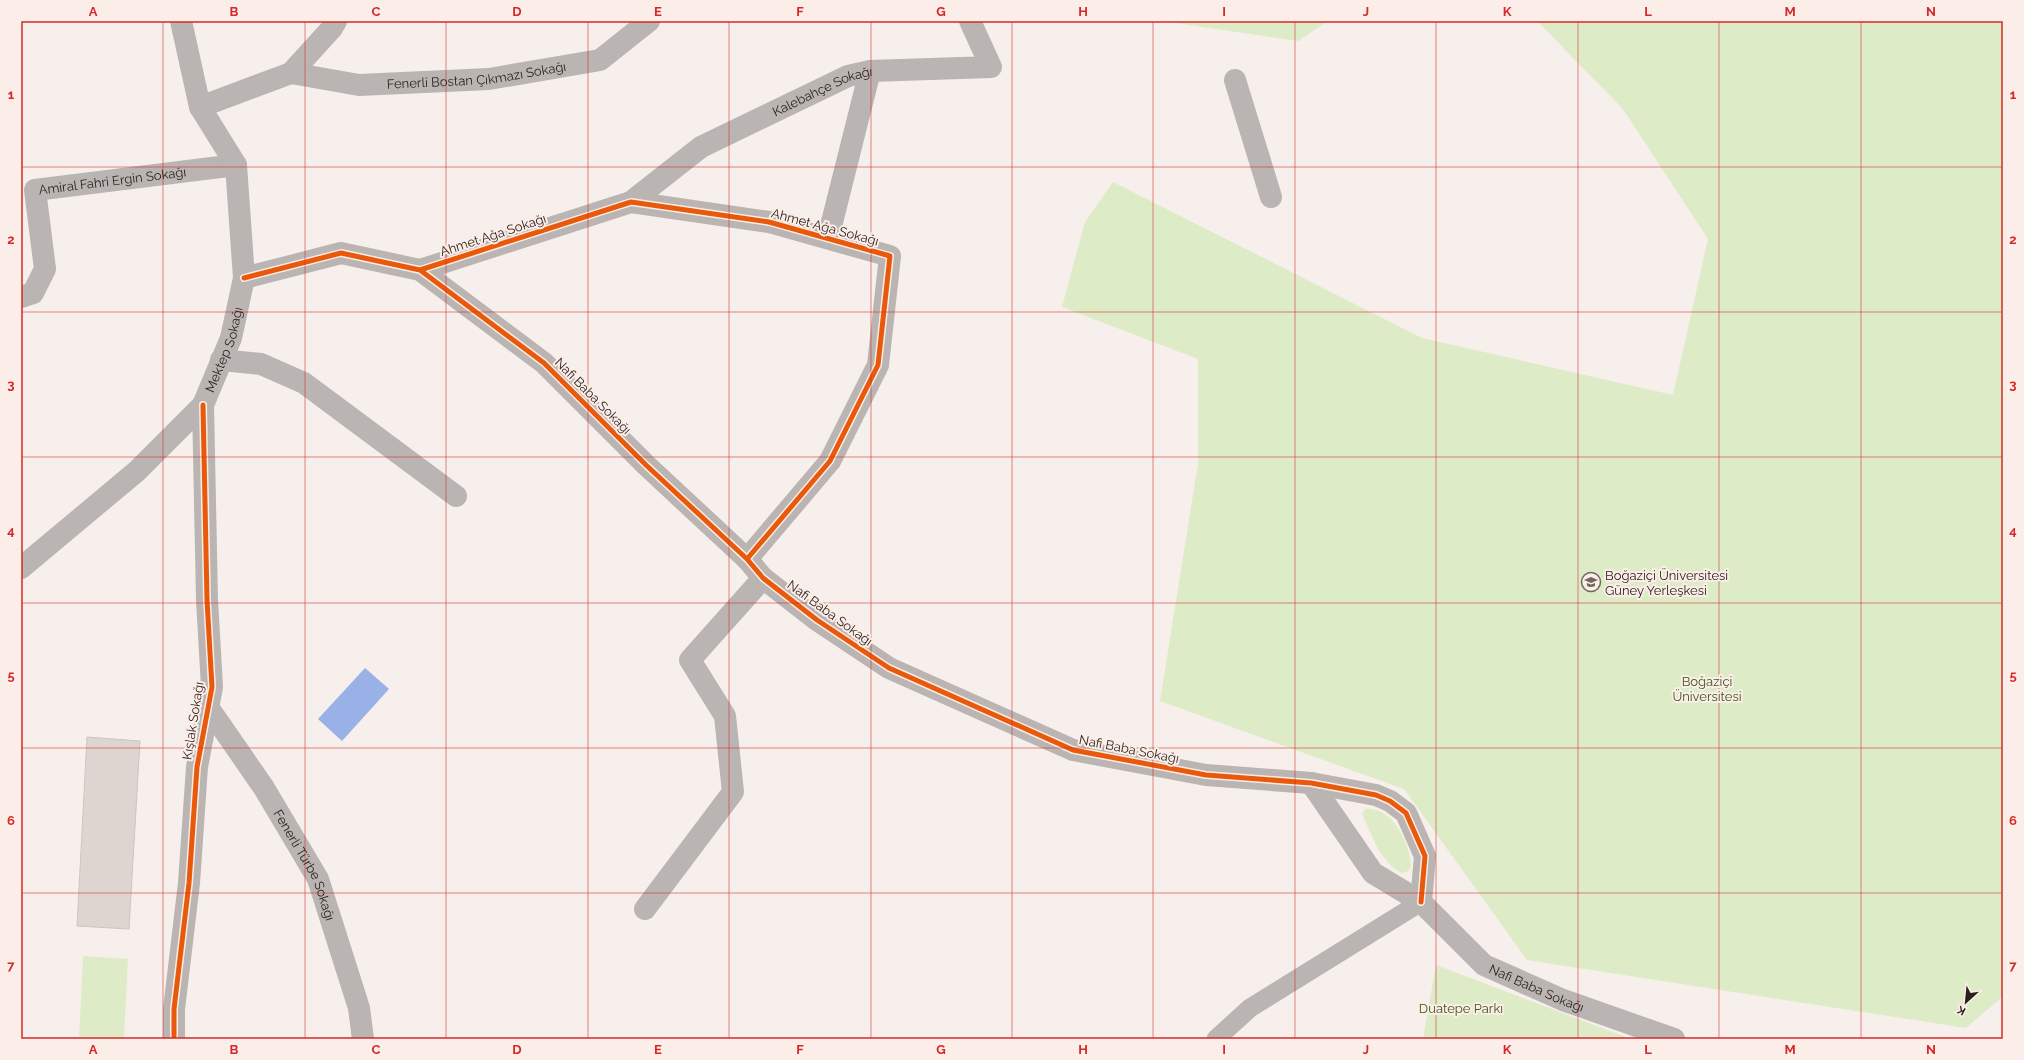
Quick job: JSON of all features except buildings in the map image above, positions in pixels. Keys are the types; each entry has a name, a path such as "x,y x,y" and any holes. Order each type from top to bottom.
{"street":[{"name":"Mektep Sokağı","path":"21,568 137,471 203,406 231,338 244,278 236,165 200,107 181,21"},
{"path":"200,107 291,73 332,28 336,21"},
{"name":"Fenerli Bostan Çıkmazı Sokağı","path":"291,73 359,85 489,80 600,60 650,21"},
{"name":"Kalebahçe Sokağı","path":"631,202 701,147 848,76 870,71 991,67 970,21"},
{"path":"828,238 870,71"},
{"path":"1235,80 1271,197"},
{"name":"Amiral Fahri Ergin Sokağı","path":"21,297 32,293 45,269 35,190 236,165"},
{"name":"Ahmet Ağa Sokağı","path":"420,270 631,202 768,222 890,256 878,365 830,461 747,559"},
{"name":"Nafi Baba Sokağı","path":"244,278 341,253 420,270 544,363 646,465 747,559 763,578 817,620 889,668 1073,750 1206,775 1311,783 1376,795 1390,801 1406,813 1425,856 1421,902"},
{"path":"221,360 261,364 304,383 456,496"},
{"name":"Kışlak Sokağı","path":"174,1039 174,1009 189,883 197,767 212,687 207,600 203,406"},
{"path":"645,909 733,792 725,716 690,660 763,578"},
{"name":"Fenerli Türbe Sokağı","path":"208,708 264,788 318,879 359,1008 363,1039"},
{"name":"Nafi Baba Sokağı","path":"1311,783 1373,873 1421,902 1484,964 1563,1000 1674,1039"}],"lane":[{"path":"1216,1039 1250,1008 1421,902"}],"green space":[{"path":"1162,21 1328,21 1298,41"},
{"name":"Boğaziçi Üniversitesi","path":"1537,21 2003,21 2003,996 1966,1028 1527,960 1404,789 1160,701 1198,464 1198,359 1062,307 1085,222 1113,182 1422,338 1673,395 1708,239 1623,109"},
{"path":"1365,809 1383,813 1398,828 1410,857 1411,866 1408,871 1402,873 1394,868 1382,855 1362,814"},
{"path":"83,956 128,959 124,1039 79,1039"},
{"name":"Duatepe Parkı","path":"1436,965 1631,1039 1423,1039"}],"water":[{"path":"365,668 389,689 342,741 318,719"}],"cycle path":[{"path":"420,270 631,202 769,222 890,256 878,365 830,461 747,559"},
{"path":"244,278 341,253 420,270 544,363 646,465 747,559 763,578 817,620 889,668 1073,750 1206,775 1311,783 1376,795 1390,801 1406,813 1425,856 1421,902"},
{"path":"174,1039 174,1009 189,883 197,767 212,687 207,600 203,405"}],"place":[{"name":"Boğaziçi Üniversitesi Güney Yerleşkesi","path":"1591,582"}]}
